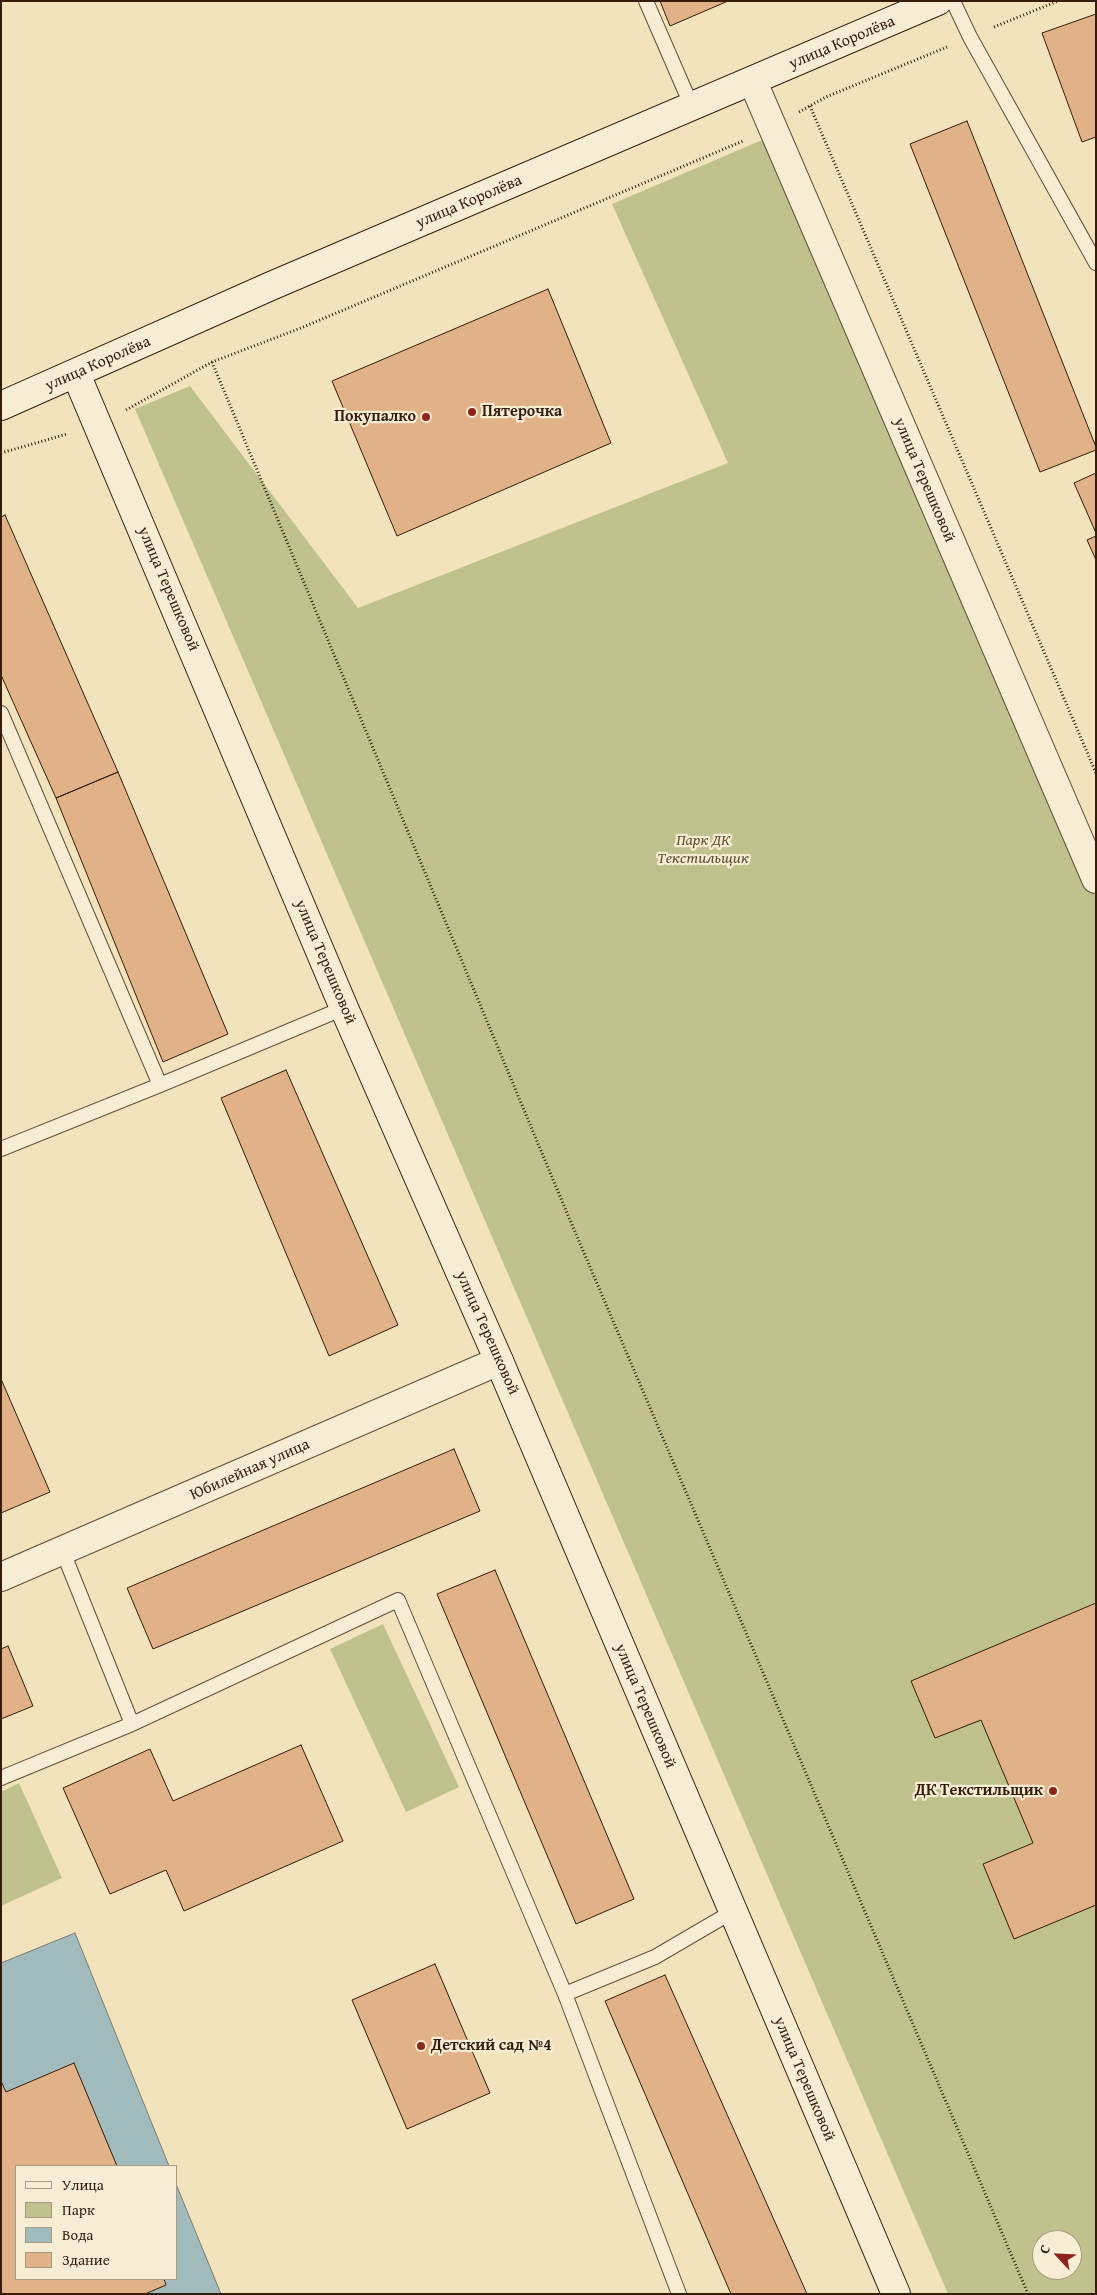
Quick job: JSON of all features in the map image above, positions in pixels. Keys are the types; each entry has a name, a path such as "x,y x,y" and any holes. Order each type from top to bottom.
{"street":[{"name":"улица Королёва","path":"1,406 271,286 753,82 938,1"},
{"name":"улица Терешковой","path":"753,82 1096,879"},
{"name":"улица Терешковой","path":"76,374 344,1008 499,1361 896,2294"},
{"name":"Юбилейная улица","path":"1,1578 499,1361"}],"lane":[{"path":"646,1 692,107"},
{"path":"953,1 970,37 1096,263"},
{"path":"1,712 160,1085"},
{"path":"1,1149 344,1008"},
{"path":"63,1552 132,1724"},
{"path":"1,1778 132,1724 398,1600 565,1994 679,2294"},
{"path":"565,1994 655,1957 732,1912"}],"path":[{"path":"1,453 99,425 212,362 301,328 507,242 773,127 810,106 1058,1"},
{"path":"810,106 1096,773"},
{"path":"212,362 571,1222 1028,2294"}],"green space":[{"name":"Парк ДК Текстильщик","path":"774,135 1096,887 1096,2294 948,2294 135,409 190,386 358,608 728,463 612,204"},
{"path":"383,1624 459,1787 406,1812 330,1649"},
{"path":"19,1783 62,1878 1,1906 1,1792"}],"water":[{"path":"75,1933 169,2165 15,2165 15,2280 178,2280 178,2189 221,2294 1,2294 1,1963"}],"building":[{"path":"660,1 728,1 670,26"},
{"path":"1096,14 1096,137 1082,142 1042,33"},
{"path":"967,121 1096,447 1096,450 1040,472 910,144"},
{"name":"Пятерочка","path":"548,289 611,443 397,536 332,381"},
{"path":"1096,473 1096,533 1074,483"},
{"path":"5,515 118,772 56,798 1,675 1,517"},
{"path":"1096,536 1096,560 1087,540"},
{"path":"118,772 228,1034 163,1062 56,798"},
{"path":"286,1070 398,1325 329,1356 221,1098"},
{"path":"1,1379 50,1492 1,1513"},
{"path":"454,1449 480,1511 153,1649 127,1588"},
{"path":"495,1570 634,1899 576,1924 437,1594"},
{"name":"ДК Текстильщик","path":"1096,1603 1096,1905 1014,1939 983,1864 1033,1843 981,1720 935,1738 911,1681"},
{"path":"8,1646 33,1706 1,1719 1,1649"},
{"path":"301,1745 343,1841 184,1911 166,1870 110,1894 63,1788 150,1749 173,1801"},
{"name":"Детский сад №4","path":"435,1964 490,2093 407,2129 352,2000"},
{"path":"665,1975 807,2294 731,2294 605,2001"},
{"path":"74,2063 117,2165 15,2165 15,2280 164,2280 166,2285 145,2294 1,2294 1,2081 6,2092"}],"place":[{"name":"Пятерочка","path":"472,412"},
{"name":"Покупалко","path":"426,417"},
{"name":"ДК Текстильщик","path":"1053,1791"},
{"name":"Детский сад №4","path":"421,2046"}]}
